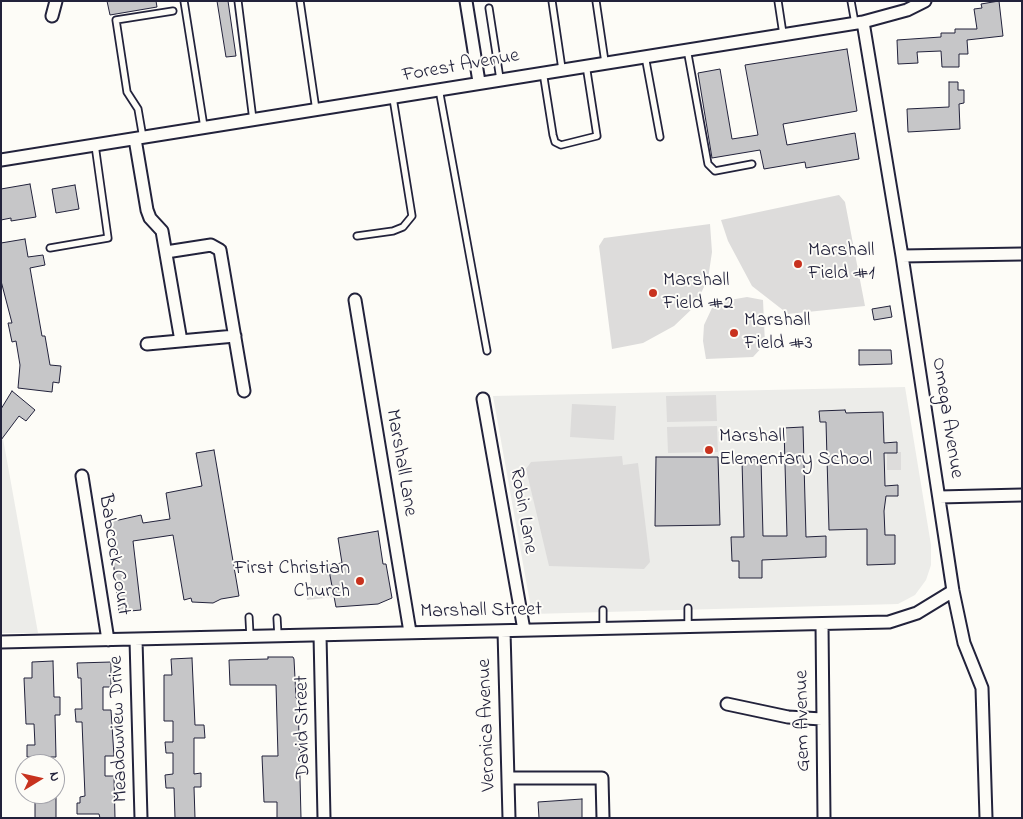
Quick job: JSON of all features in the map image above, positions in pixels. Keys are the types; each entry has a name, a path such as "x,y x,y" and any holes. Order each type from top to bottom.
{"street":[{"path":"52,16 56,1"},
{"path":"466,1 479,82"},
{"name":"Forest Avenue","path":"1,160 859,22 907,10 925,1"},
{"name":"Omega Avenue","path":"859,22 902,256 953,591 964,643 982,688 986,818"},
{"path":"139,138 147,210 150,218 162,231 181,341"},
{"path":"166,252 211,245 219,248 244,391"},
{"path":"902,256 1022,254"},
{"name":"Marshall Lane","path":"355,300 410,632"},
{"path":"147,344 235,336"},
{"name":"Robin Lane","path":"483,399 524,630"},
{"name":"Babcock Court","path":"82,476 108,640"},
{"path":"939,498 1022,495"},
{"name":"Marshall Street","path":"1,642 896,621 932,606 953,591"},
{"name":"Gem Avenue","path":"822,624 824,818"},
{"name":"Veronica Avenue","path":"504,631 510,818"},
{"name":"David Street","path":"320,635 324,818"},
{"name":"Meadowview Drive","path":"136,640 141,818"},
{"path":"727,704 788,717 822,719"},
{"path":"508,778 602,778 604,818"}],"lane":[{"path":"184,1 204,128"},
{"path":"238,1 253,120"},
{"path":"300,1 316,110"},
{"path":"552,1 562,69"},
{"path":"596,1 605,62"},
{"path":"778,1 783,34"},
{"path":"851,1 859,22"},
{"path":"489,8 500,79"},
{"path":"139,138 138,108 127,92 116,20 173,11"},
{"path":"687,49 708,164 715,171 752,164"},
{"path":"644,56 660,137"},
{"path":"543,72 553,135 558,146 596,138 586,65"},
{"path":"439,90 487,351"},
{"path":"357,236 393,231 403,227 412,216 393,98"},
{"path":"50,248 108,238 95,145"},
{"path":"688,608 688,626"},
{"path":"603,610 603,628"},
{"path":"249,617 250,636"},
{"path":"277,618 278,636"}],"shaded area":[{"name":"Marshall Field #1","path":"839,195 845,202 865,306 788,314 752,286 728,241 721,220"},
{"name":"Marshall Field #2","path":"710,224 712,252 708,279 694,307 674,326 643,343 612,349 599,246 604,238"},
{"name":"Marshall Field #3","path":"747,297 763,300 765,344 753,357 706,359 703,341 704,325 712,308 724,301"},
{"name":"Marshall Elementary School","path":"905,387 931,545 931,565 926,580 915,595 898,604 532,614 493,396"},
{"path":"716,395 717,421 667,422 666,396"},
{"path":"572,404 616,406 614,440 570,437"},
{"path":"717,426 718,452 668,453 667,427"},
{"path":"2,433 38,633 1,633"},
{"path":"887,452 901,452 901,470 887,470"},
{"path":"622,456 623,465 638,463 650,562 644,569 549,566 526,469 531,462"},
{"path":"328,565 334,597 307,600 306,593 311,582 309,566"}],"building":[{"path":"107,1 156,1 157,7 110,15"},
{"path":"217,1 228,1 236,56 226,57"},
{"path":"999,1 1003,36 967,40 968,54 959,54 959,67 942,67 941,51 917,52 918,63 898,64 897,40 941,37 941,33 955,33 955,29 977,29 974,9 982,8 981,4"},
{"path":"847,49 857,111 783,124 787,145 855,133 859,159 806,168 805,162 764,169 760,150 712,158 698,73 720,69 732,139 758,135 745,65"},
{"path":"949,82 958,82 958,90 964,90 964,103 959,104 960,129 908,132 907,109 949,107"},
{"path":"30,184 36,217 11,221 11,218 1,220 1,189"},
{"path":"75,185 79,209 56,213 52,189"},
{"path":"25,239 28,257 43,255 45,265 30,268 42,336 45,336 50,365 61,366 59,383 53,382 52,392 18,388 20,365 16,341 12,342 8,323 12,323 1,281 1,243"},
{"path":"890,306 892,317 874,320 872,309"},
{"path":"859,350 891,350 892,364 859,365"},
{"path":"12,391 35,410 26,421 19,416 1,440 1,409"},
{"path":"845,410 846,413 883,412 884,443 897,442 897,453 884,453 885,486 898,485 898,496 886,496 884,511 885,535 895,535 895,564 867,565 867,529 829,530 826,422 820,422 819,411"},
{"path":"803,427 806,537 826,536 826,557 762,560 762,578 739,578 739,561 732,561 731,537 744,537 742,460 761,459 763,536 787,536 784,428"},
{"path":"214,450 239,596 221,599 213,603 192,602 191,598 184,600 173,535 133,541 141,610 119,612 113,560 116,560 110,522 141,515 143,523 170,519 166,493 202,486 196,453"},
{"path":"656,457 718,457 720,525 655,526"},
{"name":"First Christian Church","path":"378,531 383,564 386,564 392,598 378,604 336,607 328,565 342,563 338,538"},
{"path":"268,657 293,657 294,659 296,698 298,698 301,818 277,818 277,802 264,802 262,756 278,756 276,685 230,685 229,660 268,659"},
{"path":"192,658 195,725 204,725 205,738 194,738 194,774 201,773 201,787 194,787 195,818 175,818 174,788 166,788 165,775 173,774 173,753 166,753 165,742 173,742 173,721 164,721 164,675 172,675 171,659"},
{"path":"53,661 54,697 60,697 60,715 55,715 56,754 27,754 27,745 35,745 34,724 26,724 24,678 32,678 32,662"},
{"path":"111,662 111,687 103,687 103,710 111,710 114,756 105,756 105,776 114,776 115,818 100,818 99,814 77,814 77,803 80,803 80,797 85,796 82,722 76,722 75,709 82,709 81,678 78,678 77,663"},
{"path":"582,799 582,818 539,818 538,802"},
{"path":"35,804 56,804 56,818 35,818"}],"place":[{"name":"Marshall Field #1","path":"798,264"},
{"name":"Marshall Field #2","path":"653,293"},
{"name":"Marshall Field #3","path":"734,333"},
{"name":"Marshall Elementary School","path":"709,450"},
{"name":"First Christian Church","path":"360,581"}]}
